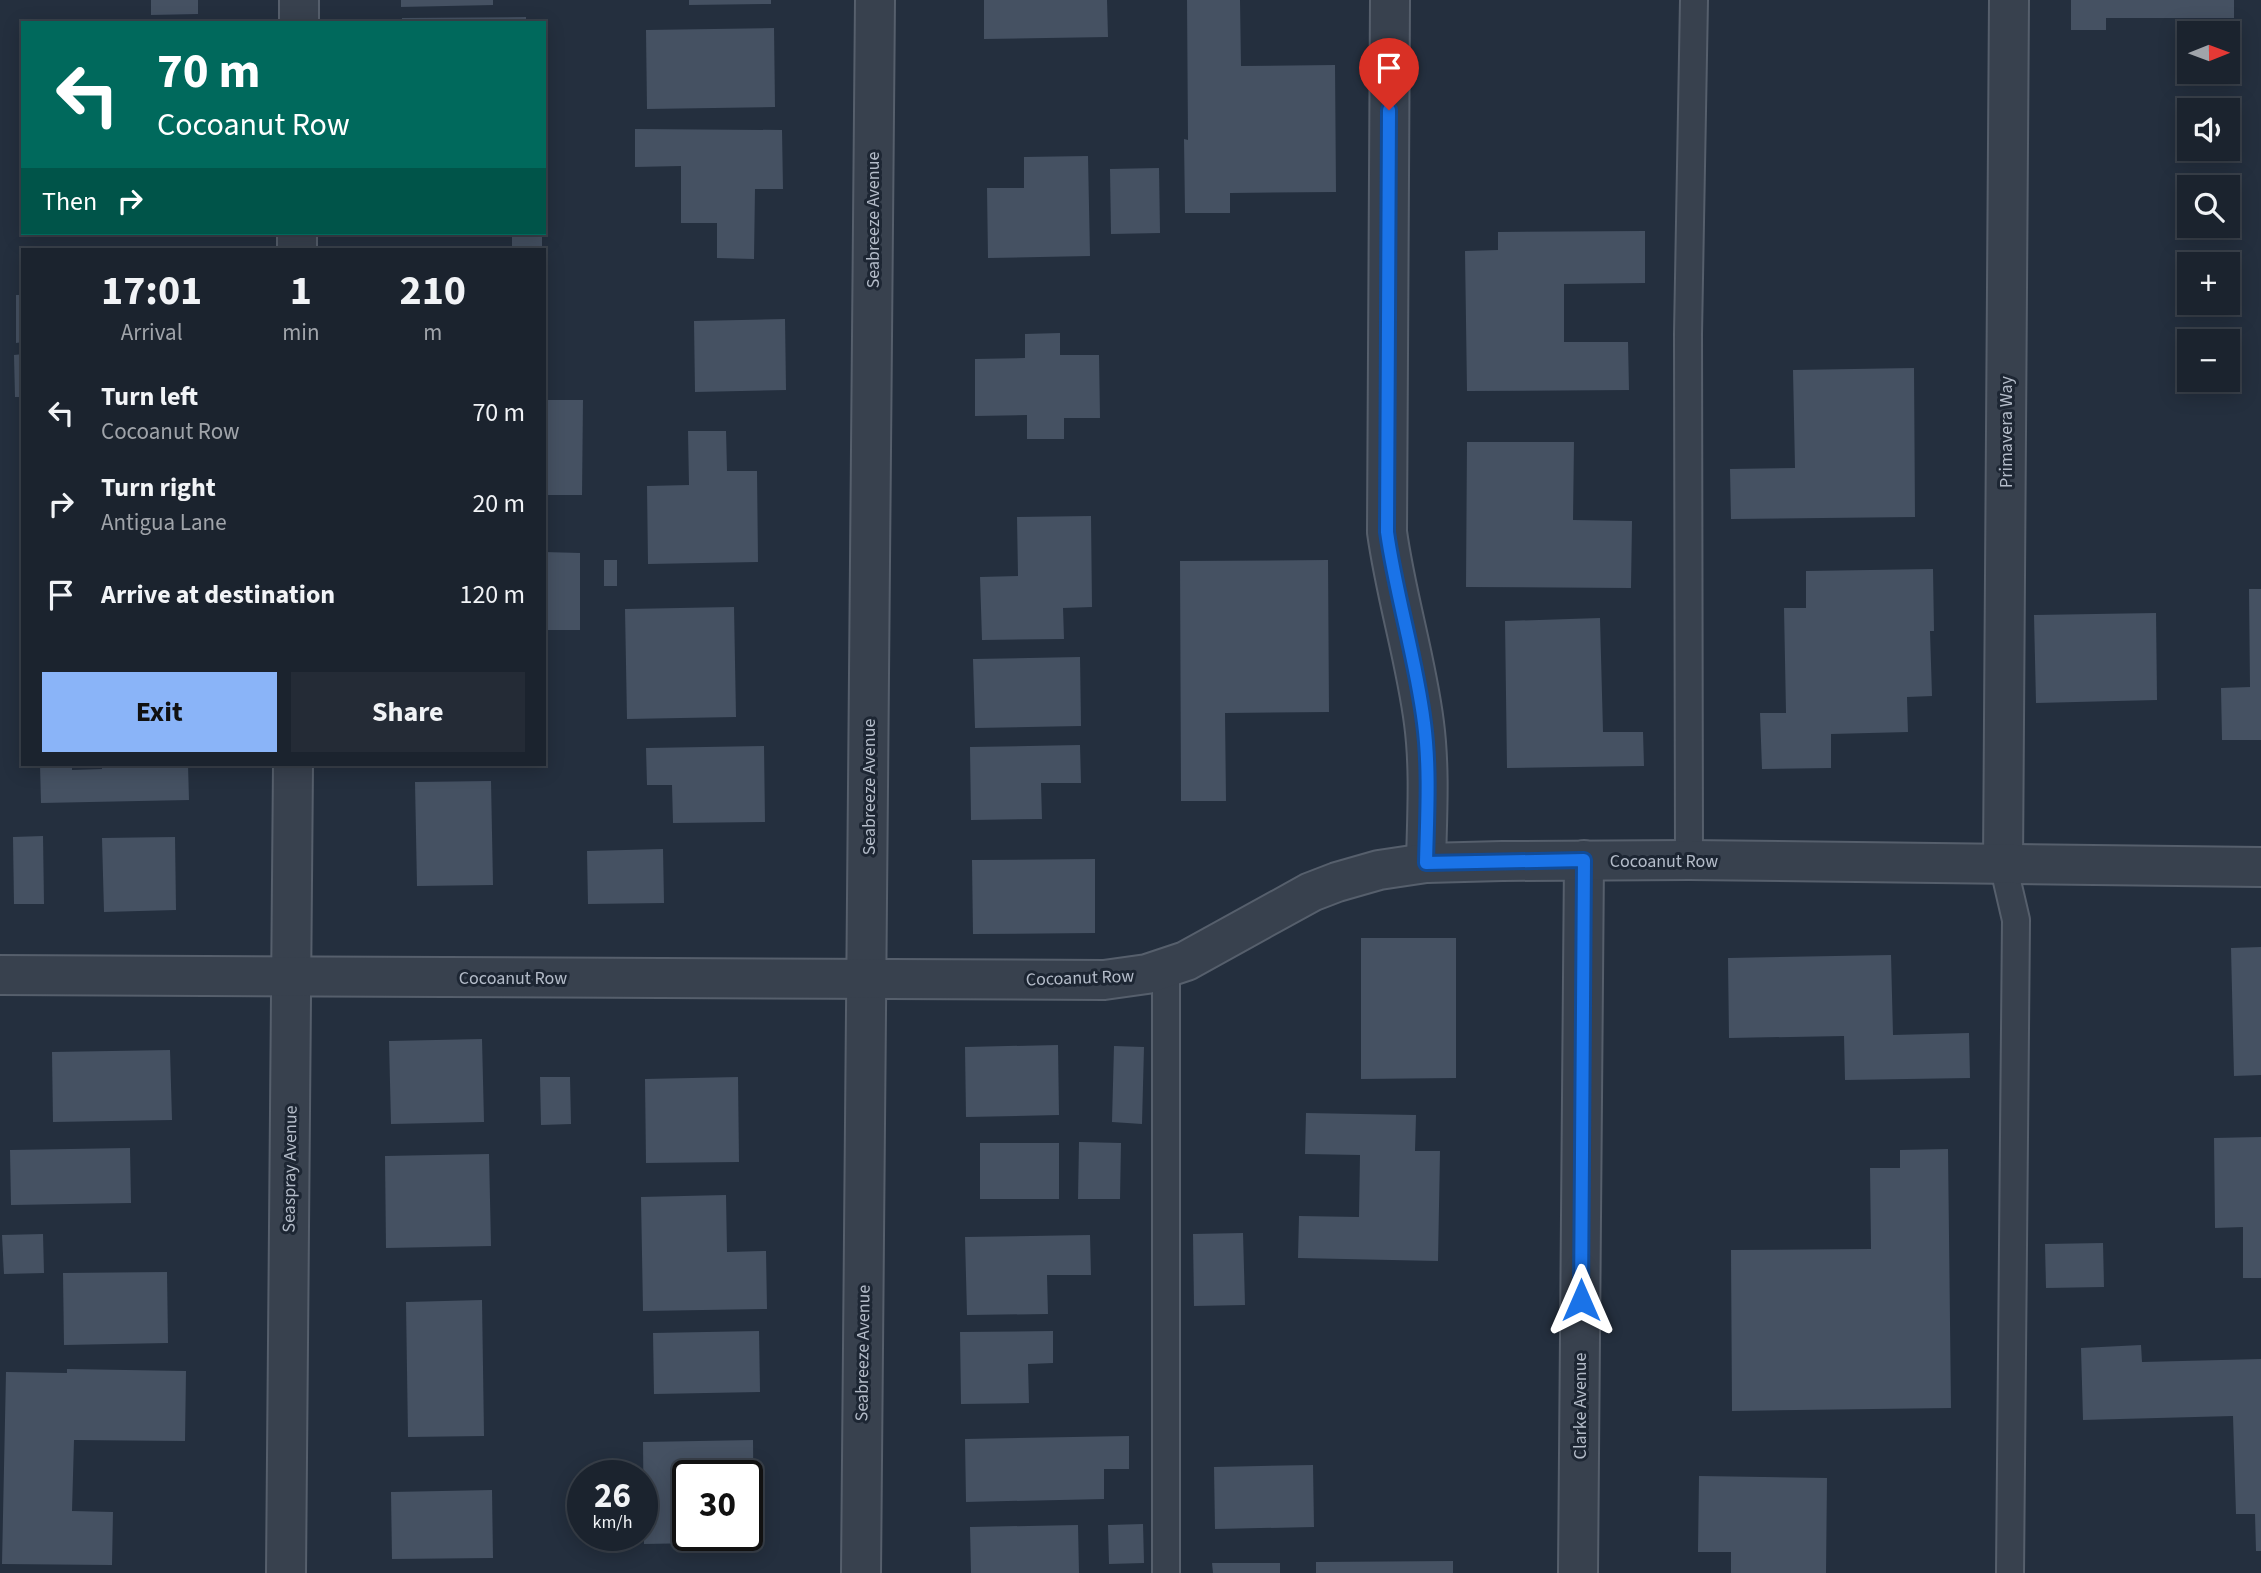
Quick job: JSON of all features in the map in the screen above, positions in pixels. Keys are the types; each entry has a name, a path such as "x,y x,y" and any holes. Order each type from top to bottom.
{"street":[{"path":"299,0 299,21"},
{"name":"Seabreeze Avenue","path":"861,1573 875,0"},
{"path":"1390,0 1387,532 1424,722 1426,863"},
{"name":"Primavera Way","path":"2003,864 2009,0"},
{"name":"Seaspray Avenue","path":"286,1573 293,766"},
{"name":"Clarke Avenue","path":"1578,1573 1584,860"},
{"name":"Cocoanut Row","path":"0,975 1104,980 1147,974 1209,950 1311,892 1336,882 1379,870 1426,863 1689,860 2261,867"}],"lane":[{"path":"1689,860 1688,334 1694,0"},
{"path":"2003,864 2016,920 2010,1573"},
{"path":"1166,968 1166,1573"}],"building":[{"path":"151,0 198,0 198,14 151,15"},
{"path":"401,0 493,0 493,5 401,7"},
{"path":"689,0 771,0 771,4 689,5"},
{"path":"984,0 1107,0 1108,37 984,39"},
{"path":"1187,0 1240,0 1241,66 1335,65 1336,192 1230,193 1230,213 1185,213 1184,139 1188,140"},
{"path":"2071,0 2234,0 2234,18 2106,18 2106,30 2071,30"},
{"path":"526,17 526,21 402,21 402,18"},
{"path":"774,28 775,107 647,109 646,30"},
{"path":"635,129 782,130 783,189 755,189 754,259 717,258 717,223 681,223 681,166 635,167"},
{"path":"1088,156 1090,256 988,258 987,188 1024,188 1024,157"},
{"path":"1159,168 1160,233 1111,234 1110,169"},
{"path":"1645,231 1645,283 1564,284 1564,342 1628,342 1629,390 1467,391 1465,251 1498,250 1498,232"},
{"path":"512,235 542,235 542,248 512,248"},
{"path":"16,295 21,295 21,342 16,343"},
{"path":"785,319 786,390 695,392 694,321"},
{"path":"1060,333 1060,355 1099,355 1100,418 1064,418 1064,439 1027,439 1027,415 975,416 975,359 1025,358 1025,334"},
{"path":"21,354 21,397 15,397 14,355"},
{"path":"1914,368 1915,517 1731,519 1730,469 1795,468 1793,370"},
{"path":"546,400 583,400 582,495 546,495"},
{"path":"688,431 726,431 727,471 757,471 758,562 648,564 647,486 689,485"},
{"path":"1467,442 1574,442 1573,520 1632,521 1631,588 1466,587"},
{"path":"1091,516 1092,607 1063,608 1064,639 982,640 980,577 1018,576 1017,517"},
{"path":"546,552 580,553 580,630 546,630"},
{"path":"604,560 617,560 617,586 604,586"},
{"path":"1328,560 1329,712 1225,713 1226,801 1181,801 1180,561"},
{"path":"1933,569 1934,631 1930,631 1932,696 1907,697 1908,732 1831,734 1831,768 1762,769 1760,713 1786,713 1784,608 1806,608 1806,571"},
{"path":"2249,589 2261,589 2261,740 2222,740 2221,688 2250,687"},
{"path":"734,607 736,717 627,719 625,609"},
{"path":"2156,613 2157,700 2036,703 2034,615"},
{"path":"1600,618 1603,732 1643,732 1644,766 1507,768 1505,621"},
{"path":"1080,657 1081,726 975,728 973,659"},
{"path":"1080,745 1081,783 1041,783 1042,819 971,820 970,747"},
{"path":"764,746 765,822 673,823 672,785 647,785 646,748"},
{"path":"40,766 72,766 72,770 102,769 102,766 188,766 189,800 41,803"},
{"path":"491,781 493,885 417,886 415,782"},
{"path":"43,836 44,904 14,904 13,837"},
{"path":"175,837 176,910 104,912 102,838"},
{"path":"663,849 664,903 588,904 587,851"},
{"path":"1095,859 1095,933 973,934 972,860"},
{"path":"1361,938 1456,938 1456,1078 1361,1079"},
{"path":"2261,947 2261,1075 2234,1076 2231,948"},
{"path":"1891,955 1893,1035 1969,1033 1970,1078 1845,1080 1844,1036 1729,1038 1728,958"},
{"path":"482,1039 484,1122 391,1124 389,1041"},
{"path":"1058,1045 1059,1115 966,1117 965,1047"},
{"path":"1114,1046 1144,1047 1142,1124 1112,1122"},
{"path":"170,1050 172,1120 53,1122 52,1052"},
{"path":"540,1077 570,1077 571,1124 541,1125"},
{"path":"738,1077 739,1162 646,1163 645,1079"},
{"path":"1306,1113 1416,1115 1415,1151 1440,1151 1438,1261 1298,1258 1299,1216 1359,1217 1360,1155 1305,1154"},
{"path":"2261,1137 2261,1278 2243,1278 2243,1227 2215,1228 2214,1138"},
{"path":"1079,1142 1121,1143 1120,1199 1078,1199"},
{"path":"980,1143 1059,1143 1059,1199 980,1199"},
{"path":"130,1148 131,1203 11,1205 10,1150"},
{"path":"1948,1149 1951,1408 1732,1411 1731,1250 1871,1249 1870,1168 1900,1168 1900,1150"},
{"path":"489,1154 491,1246 386,1248 385,1156"},
{"path":"726,1195 727,1252 766,1251 767,1309 643,1311 641,1197"},
{"path":"1243,1233 1245,1305 1194,1306 1193,1234"},
{"path":"43,1234 44,1273 4,1274 2,1235"},
{"path":"1090,1235 1091,1275 1047,1275 1048,1314 967,1315 965,1237"},
{"path":"2103,1243 2104,1287 2046,1288 2045,1244"},
{"path":"167,1272 168,1343 64,1345 63,1273"},
{"path":"482,1300 484,1436 408,1437 406,1302"},
{"path":"759,1331 760,1392 654,1394 653,1333"},
{"path":"1053,1331 1053,1363 1028,1364 1029,1403 961,1404 960,1332"},
{"path":"2141,1345 2142,1362 2261,1359 2261,1551 2256,1551 2255,1514 2236,1514 2233,1416 2083,1420 2081,1348"},
{"path":"67,1369 186,1371 185,1441 74,1440 72,1511 113,1512 112,1565 2,1564 6,1372 67,1373"},
{"path":"1129,1436 1129,1469 1104,1469 1104,1499 966,1502 965,1439"},
{"path":"753,1440 753,1460 672,1460 672,1543 658,1544 658,1460 643,1460 643,1442"},
{"path":"1313,1465 1314,1527 1215,1529 1214,1467"},
{"path":"1699,1476 1827,1478 1826,1573 1731,1573 1731,1552 1698,1552"},
{"path":"492,1490 493,1558 392,1559 391,1492"},
{"path":"1143,1524 1144,1563 1109,1564 1108,1525"},
{"path":"1078,1525 1079,1573 971,1573 970,1527"},
{"path":"1453,1561 1453,1573 1316,1573 1316,1562"},
{"path":"1212,1563 1280,1563 1280,1573 1213,1573"}],"route":[{"path":"1389,110 1385,497 1391,561 1424,722 1426,863 1584,860 1581,1300"}]}
